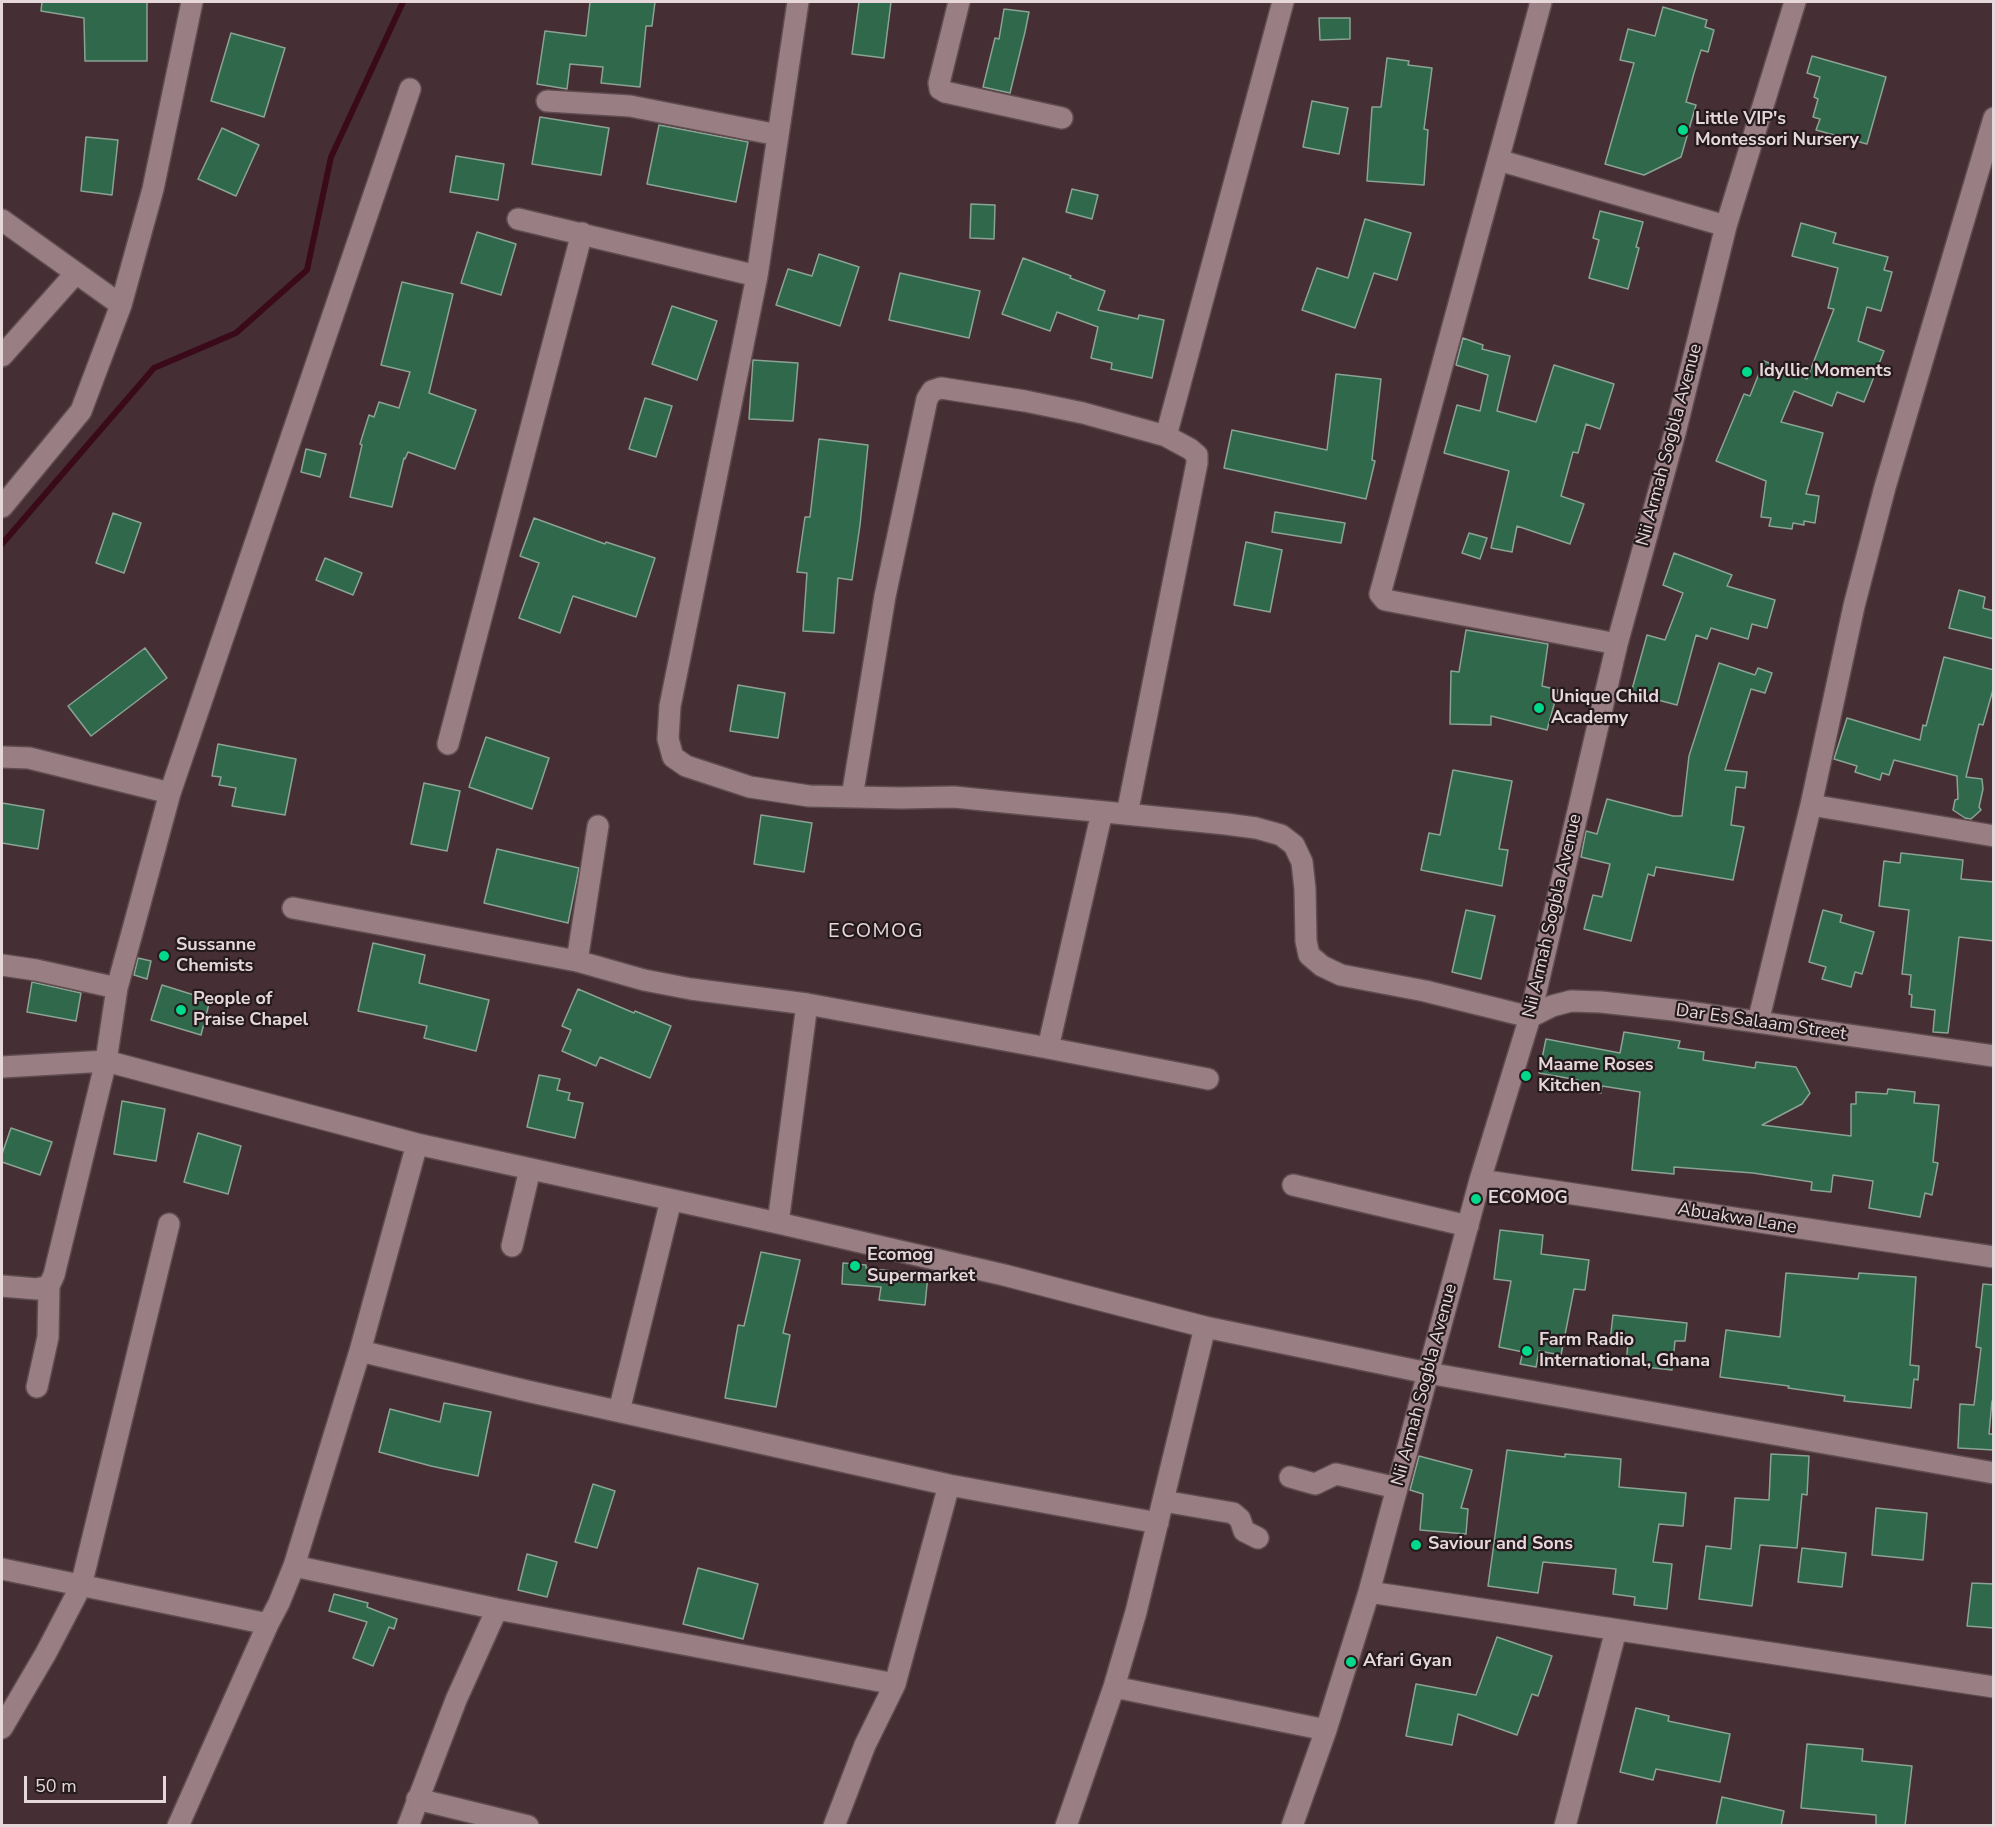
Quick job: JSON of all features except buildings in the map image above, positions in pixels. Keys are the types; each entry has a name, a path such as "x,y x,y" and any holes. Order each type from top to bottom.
{"street":[{"path":"2,507 81,411 121,305 153,189 192,2"},
{"path":"798,2 757,276 670,706 668,739 673,757 686,766 750,786 809,796 954,797 1236,825 1281,835 1294,845 1302,862 1306,941 1309,955 1322,966 1341,975 1425,991 1530,1017"},
{"path":"959,2 939,83 940,89 1062,118"},
{"path":"1166,436 1283,2"},
{"path":"1541,2 1380,594 1385,600 1617,644"},
{"name":"Nii Armah Sogbla Avenue","path":"1292,1826 1326,1730 1369,1592 1480,1180 1530,1017 1617,644 1675,433 1726,226 1795,2"},
{"path":"37,1387 48,1337 49,1286 54,1275 106,1061 117,988 170,793 410,88"},
{"path":"546,101 630,106 778,135"},
{"path":"1758,1022 1811,805 1854,606 1885,487 1994,118"},
{"path":"1498,160 1726,226"},
{"path":"518,219 757,276"},
{"path":"2,220 121,305"},
{"path":"448,744 582,233"},
{"path":"2,356 76,273"},
{"path":"852,797 885,596 927,399 932,391 941,388 1025,400 1083,414 1166,436 1197,455 1127,814"},
{"path":"2,757 29,758 170,793"},
{"path":"1811,805 1994,836"},
{"path":"1048,1048 1102,812"},
{"path":"577,962 598,826"},
{"path":"293,908 577,962 679,987 807,1004 1208,1080"},
{"path":"2,965 117,988"},
{"name":"Dar Es Salaam Street","path":"1530,1017 1571,1001 1591,1002 1674,1010 1994,1056"},
{"path":"778,1223 807,1004"},
{"path":"2,1067 106,1061 417,1144 1005,1275 1205,1327 1428,1373 1994,1473"},
{"path":"178,1826 294,1566 360,1351 417,1144"},
{"path":"512,1246 530,1169"},
{"name":"Abuakwa Lane","path":"1480,1180 1994,1257"},
{"path":"1293,1185 1468,1226"},
{"path":"619,1411 671,1200"},
{"path":"2,1728 46,1653 81,1586 169,1224"},
{"path":"2,1286 38,1289 49,1286"},
{"path":"1066,1826 1136,1612 1205,1327"},
{"path":"360,1351 949,1485 1158,1523"},
{"path":"1290,1477 1315,1484 1336,1474 1397,1488"},
{"path":"834,1826 865,1745 895,1684 949,1485"},
{"path":"1163,1501 1233,1513 1240,1519 1244,1531 1258,1538"},
{"path":"294,1566 497,1608 895,1684"},
{"path":"2,1569 268,1624"},
{"path":"1369,1592 1994,1687"},
{"path":"408,1826 456,1700 497,1608"},
{"path":"1565,1826 1617,1630"},
{"path":"1113,1687 1326,1730"},
{"path":"417,1799 528,1826"}],"waterway":[{"path":"2,544 154,368 236,333 307,270 331,157 403,2"}],"place":[{"name":"Little VIP's Montessori Nursery","path":"1683,130"},
{"name":"Idyllic Moments","path":"1747,372"},
{"name":"Unique Child Academy","path":"1539,708"},
{"name":"Sussanne Chemists","path":"164,956"},
{"name":"People of Praise Chapel","path":"181,1010"},
{"name":"Maame Roses Kitchen","path":"1526,1076"},
{"name":"ECOMOG","path":"1476,1199"},
{"name":"Ecomog Supermarket","path":"855,1266"},
{"name":"Farm Radio International, Ghana","path":"1527,1351"},
{"name":"Saviour and Sons","path":"1416,1545"},
{"name":"Afari Gyan","path":"1351,1662"}],"district":[{"name":"ECOMOG","path":"876,932"}]}
